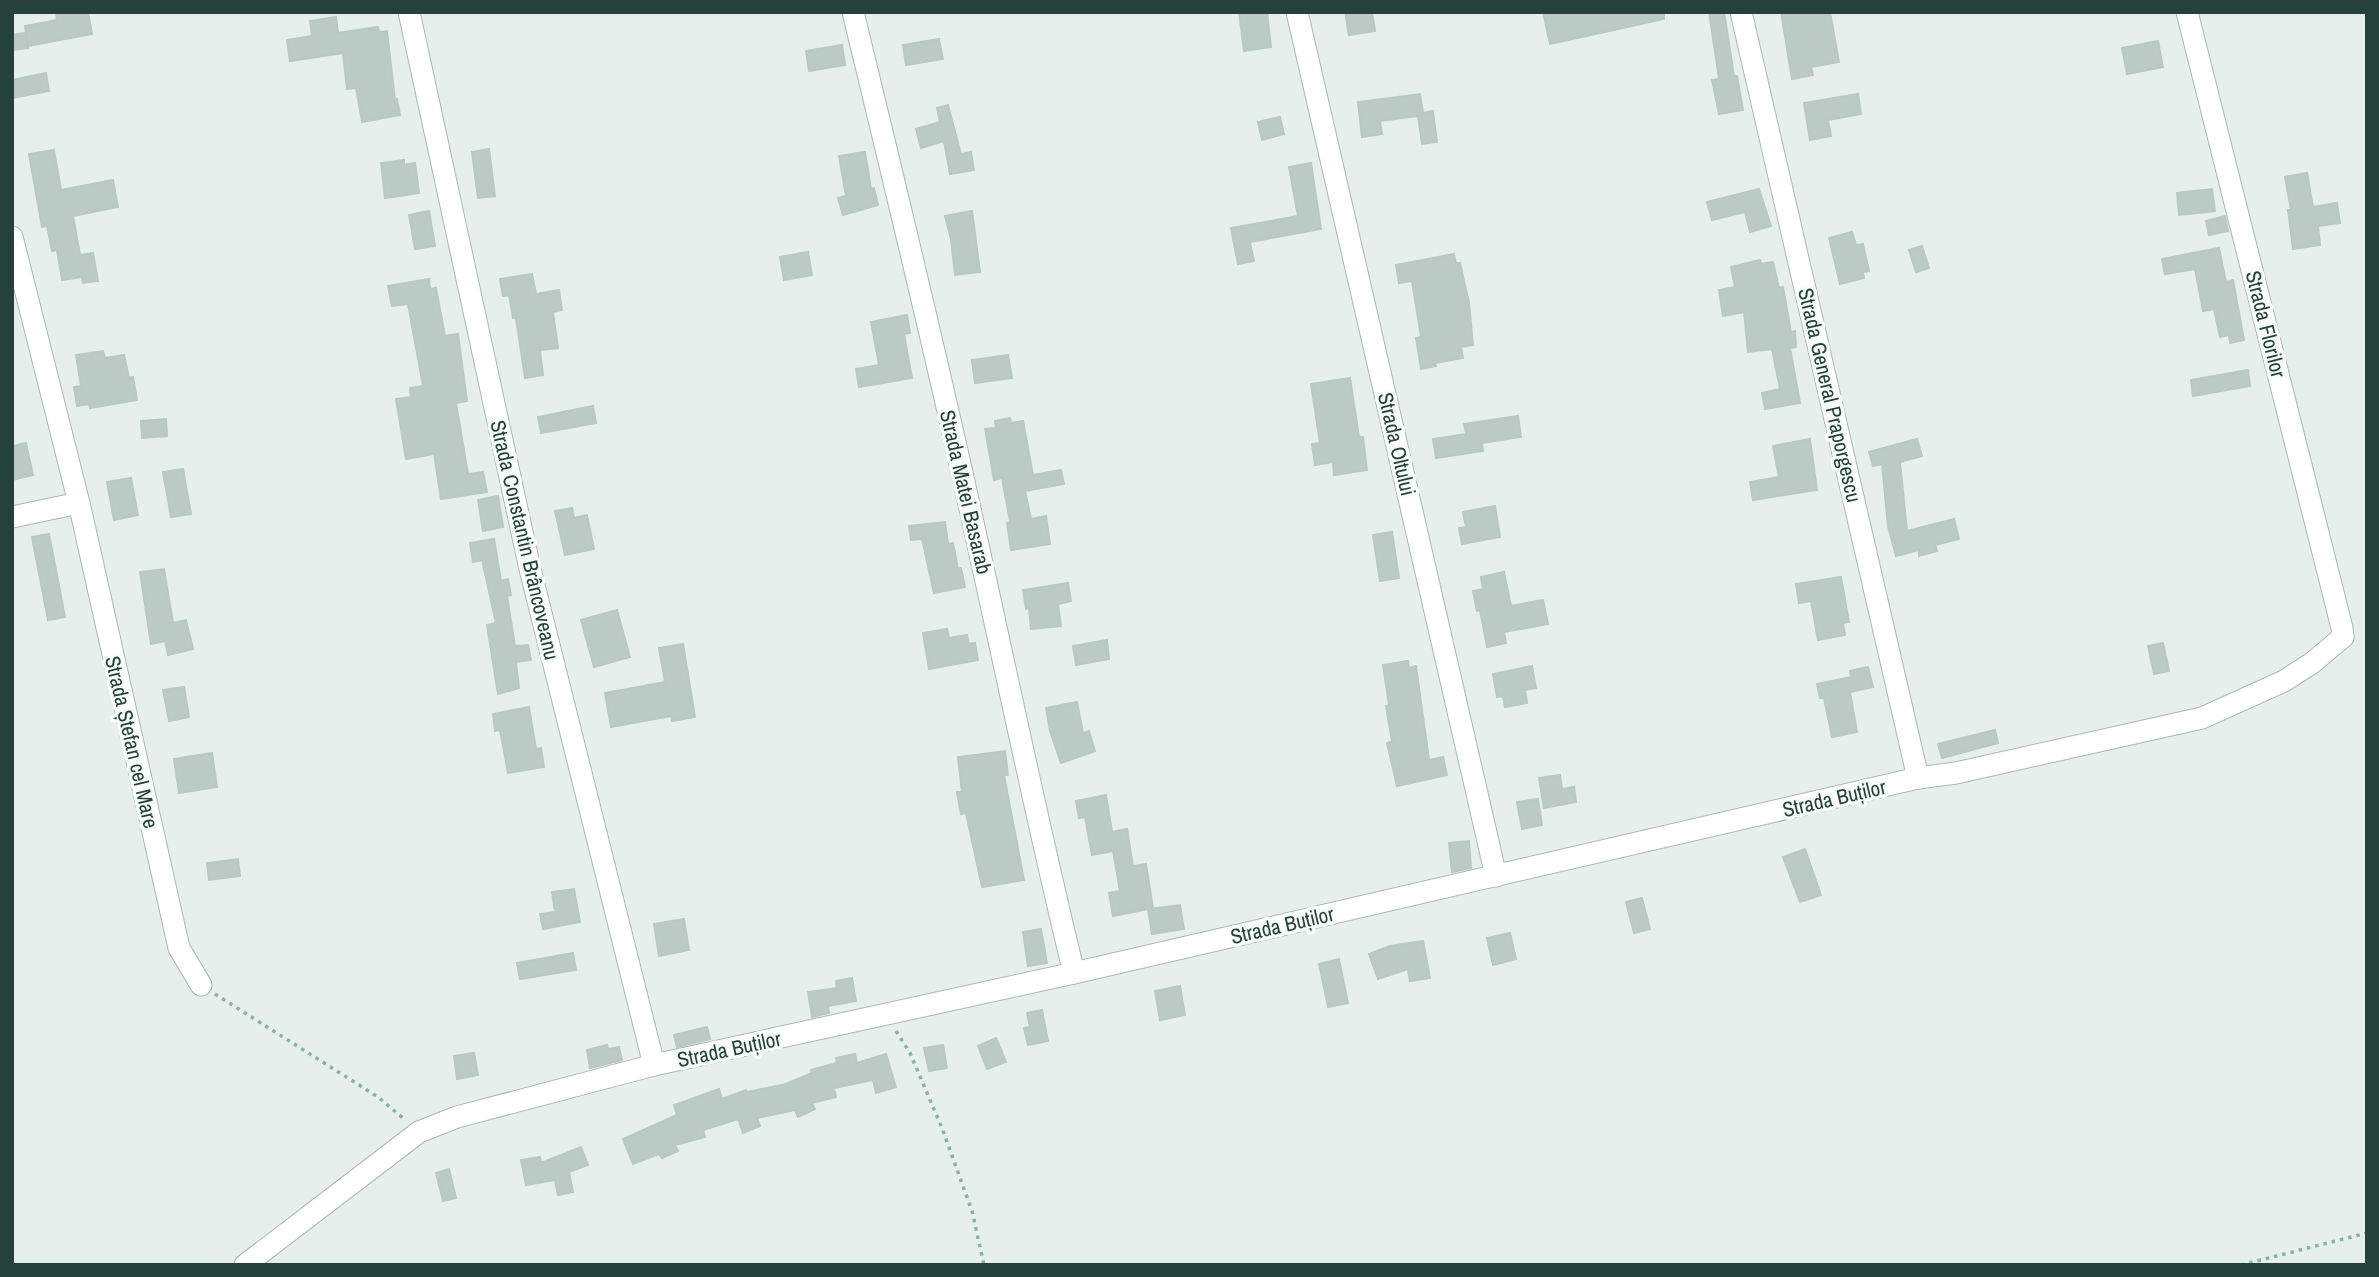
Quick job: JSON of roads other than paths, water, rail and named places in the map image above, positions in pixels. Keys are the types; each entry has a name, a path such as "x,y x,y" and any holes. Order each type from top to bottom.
{"street":[{"name":"Strada Constantin Brâncoveanu","path":"409,12 530,569 654,1065"},
{"name":"Strada Matei Basarab","path":"853,12 907,234 975,530 1041,837 1074,973"},
{"name":"Strada Oltului","path":"1297,12 1496,876"},
{"name":"Strada General Praporgescu","path":"1741,12 1918,778"},
{"name":"Strada Florilor","path":"2187,12 2308,488 2343,637"},
{"name":"Strada Ștefan cel Mare","path":"12,237 79,503 179,948 201,985"},
{"path":"12,517 79,503"},
{"name":"Strada Buților","path":"245,1265 419,1132 457,1116 654,1065 1074,973 1918,778 1956,773 2202,718 2284,681 2312,663 2343,637"}]}
